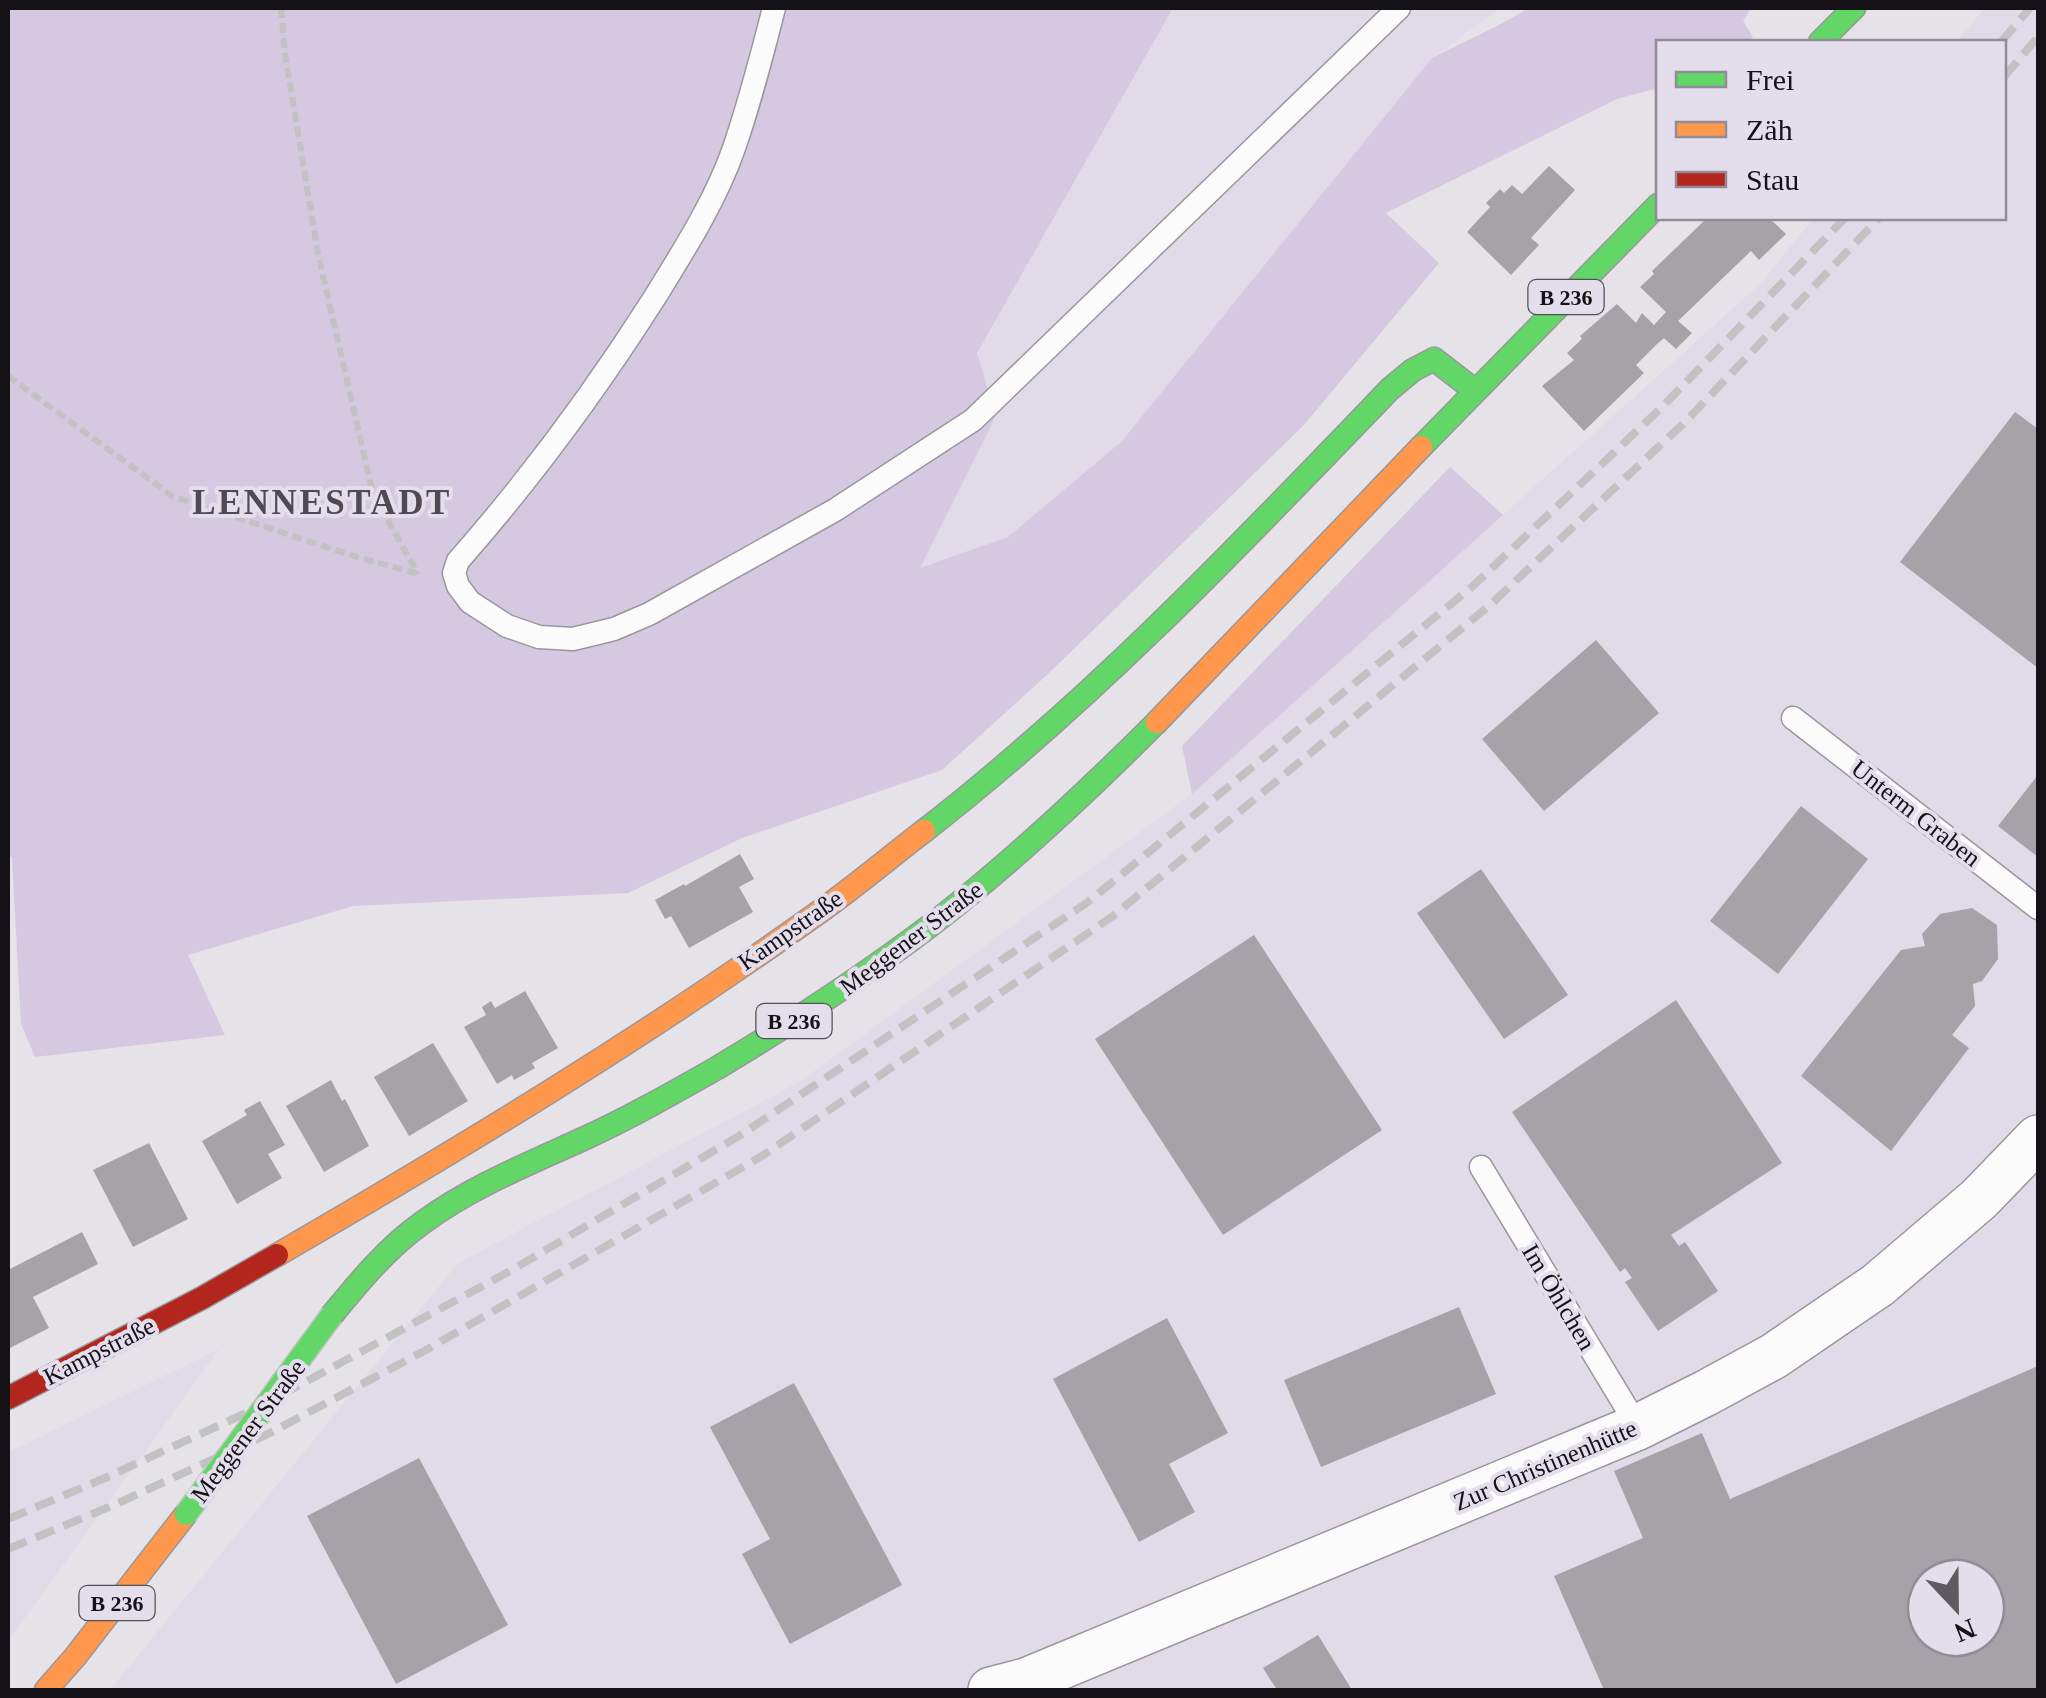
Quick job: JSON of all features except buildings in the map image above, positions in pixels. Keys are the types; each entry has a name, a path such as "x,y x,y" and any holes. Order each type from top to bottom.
{"main road":[{"path":"1822,40 1854,8"},
{"name":"Meggener Straße","path":"46,1690 186,1514 370,1269 423,1222 468,1194 631,1116 744,1052 857,980 990,878 1202,676 1474,390 1656,207"},
{"name":"Kampstraße","path":"8,1398 202,1298 358,1208 682,1006 837,898 950,810 1071,706 1232,553 1413,370 1434,360 1474,390"}],"street":[{"name":"Zur Christinenhütte","path":"991,1690 1026,1681 1638,1427 1774,1356 1878,1285 1979,1200 2038,1138"}],"lane":[{"path":"774,8 733,150 691,239 616,359 526,482 458,560 454,573 458,586 470,602 507,626 539,637 573,639 614,630 835,510 973,420 1398,8"},
{"name":"Unterm Graben","path":"1793,718 2038,908"},
{"name":"Im Öhlchen","path":"1481,1168 1638,1427"}],"path":[{"path":"281,8 318,254 372,494 418,574"},
{"path":"8,376 172,496 357,558 458,586"}],"shaded area":[{"path":"8,8 1173,8 977,353 996,416 920,568 1008,537 1122,441 1432,58 1529,8 1751,8 1743,21 1753,37 1750,40 1656,40 1656,89 1617,99 1386,213 1439,263 1304,425 1047,675 942,770 742,838 628,893 353,906 188,955 225,1035 35,1057 21,1024 12,857 8,856"},
{"path":"1173,8 1501,8 1432,58 1122,441 1008,537 918,569 996,416 977,353"},
{"path":"1985,8 2038,8 2038,1690 110,1690 458,1263 801,1081 1192,794 1759,285 1812,220 2006,220 2006,40 1959,40"},
{"path":"1450,467 1503,515 1192,794 1182,746"},
{"path":"219,1349 9,1640 8,1641 8,1453"}],"railway":[{"path":"2003,40 2030,8"},
{"path":"2006,75 2038,37"},
{"path":"8,1519 261,1406 510,1271 739,1136 1088,902 1473,586 1662,407 1843,220"},
{"path":"8,1549 268,1434 426,1350 762,1156 1113,916 1490,605 1685,422 1877,220"}],"traffic: fast":[{"path":"1822,40 1854,8"},
{"path":"1421,447 1656,207"},
{"path":"924,831 1107,674 1413,370 1434,359 1474,390"},
{"path":"332,1315 385,1254 441,1210 480,1187 617,1123 700,1077 804,1014 889,956 1026,846 1157,722"},
{"path":"186,1514 332,1315"}],"traffic: slow":[{"path":"1157,722 1421,447"},
{"path":"277,1255 622,1046 822,910 924,831"},
{"path":"46,1690 186,1514"}],"traffic: jam":[{"path":"8,1398 277,1255"}],"district":[{"name":"LENNESTADT","path":"322,502"}]}
